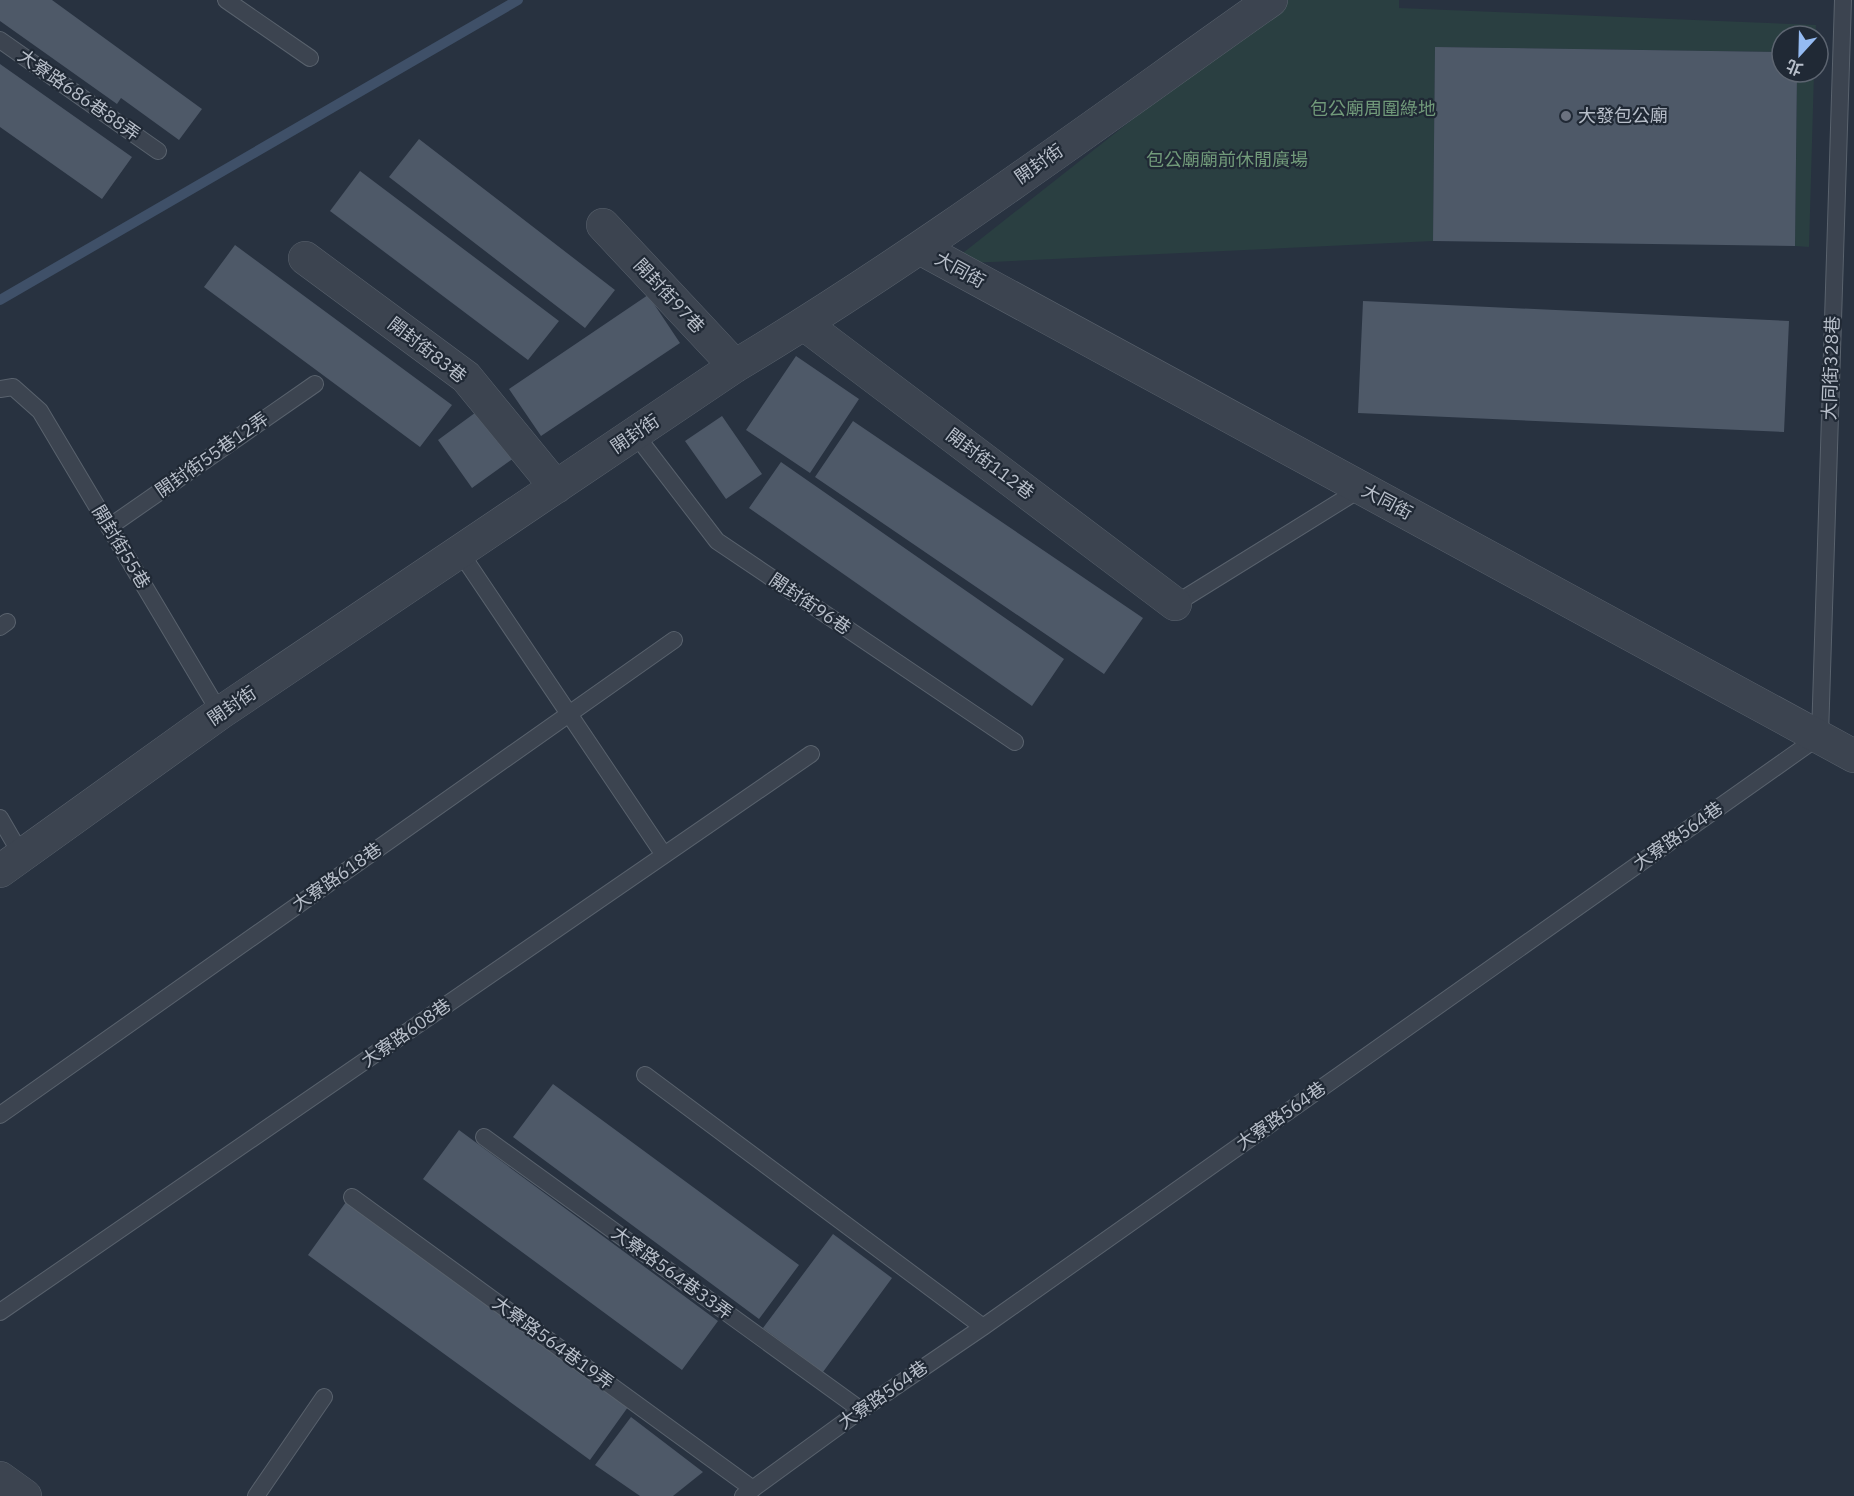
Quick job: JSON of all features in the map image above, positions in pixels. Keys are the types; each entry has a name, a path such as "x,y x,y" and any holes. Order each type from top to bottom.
{"street":[{"name":"開封街","path":"11,863 220,713 735,366 920,248 1271,0"},
{"name":"開封街97巷","path":"603,225 735,366"},
{"name":"大同街","path":"920,248 1854,756"},
{"name":"開封街83巷","path":"304,258 466,377 556,487"},
{"name":"開封街112巷","path":"804,324 1175,604"},
{"path":"0,1478 25,1496"}],"lane":[{"path":"226,0 310,58"},
{"name":"大同街328巷","path":"1820,736 1843,0"},
{"name":"大寮路686巷88弄","path":"0,40 158,151"},
{"name":"開封街55巷12弄","path":"109,527 315,384"},
{"name":"開封街55巷","path":"6,388 40,411 220,713"},
{"name":"開封街96巷","path":"635,434 717,541 1015,742"},
{"path":"1175,604 1362,488"},
{"path":"460,552 664,855"},
{"name":"大寮路618巷","path":"0,1115 674,640"},
{"name":"大寮路564巷","path":"748,1492 861,1410 983,1327 1820,736"},
{"name":"大寮路608巷","path":"0,1312 811,754"},
{"path":"0,818 11,863"},
{"path":"645,1075 983,1327"},
{"name":"大寮路564巷33弄","path":"484,1137 861,1410"},
{"name":"大寮路564巷19弄","path":"352,1197 748,1492"},
{"path":"256,1496 324,1397"}],"green space":[{"name":"包公廟廟前休閒廣場","path":"1284,0 1399,0 1399,8 1791,24 1770,24 1770,52 1435,47 1433,241 949,264"},
{"path":"1797,84 1814,84 1809,247 1795,246"}],"building":[{"path":"0,0 52,0 202,109 179,140 121,98 117,104 0,21"},
{"name":"大發包公廟","path":"1435,47 1770,52 1770,84 1797,84 1795,246 1433,241"},
{"path":"0,64 132,157 102,199 0,127"},
{"path":"419,139 615,290 585,328 389,177"},
{"path":"360,171 559,321 528,360 330,211"},
{"path":"235,245 452,405 420,447 204,287"},
{"path":"648,295 680,343 541,436 509,389"},
{"path":"1363,301 1789,321 1784,432 1358,413"},
{"path":"796,356 859,399 810,473 746,430"},
{"path":"483,407 518,455 472,488 438,440"},
{"path":"722,416 762,474 726,499 685,441"},
{"path":"853,421 1143,618 1104,674 815,477"},
{"path":"781,462 1064,659 1032,706 749,508"},
{"path":"553,1084 799,1265 759,1319 513,1137"},
{"path":"459,1130 718,1321 682,1370 423,1179"},
{"path":"346,1202 628,1407 590,1460 308,1255"},
{"path":"833,1234 892,1278 823,1372 763,1328"},
{"path":"631,1417 703,1472 673,1496 640,1496 595,1465"}],"waterway":[{"path":"0,300 518,0"}],"place":[{"name":"大發包公廟","path":"1566,116"}],"park label":[{"name":"包公廟周圍綠地","path":"1373,109"}]}
